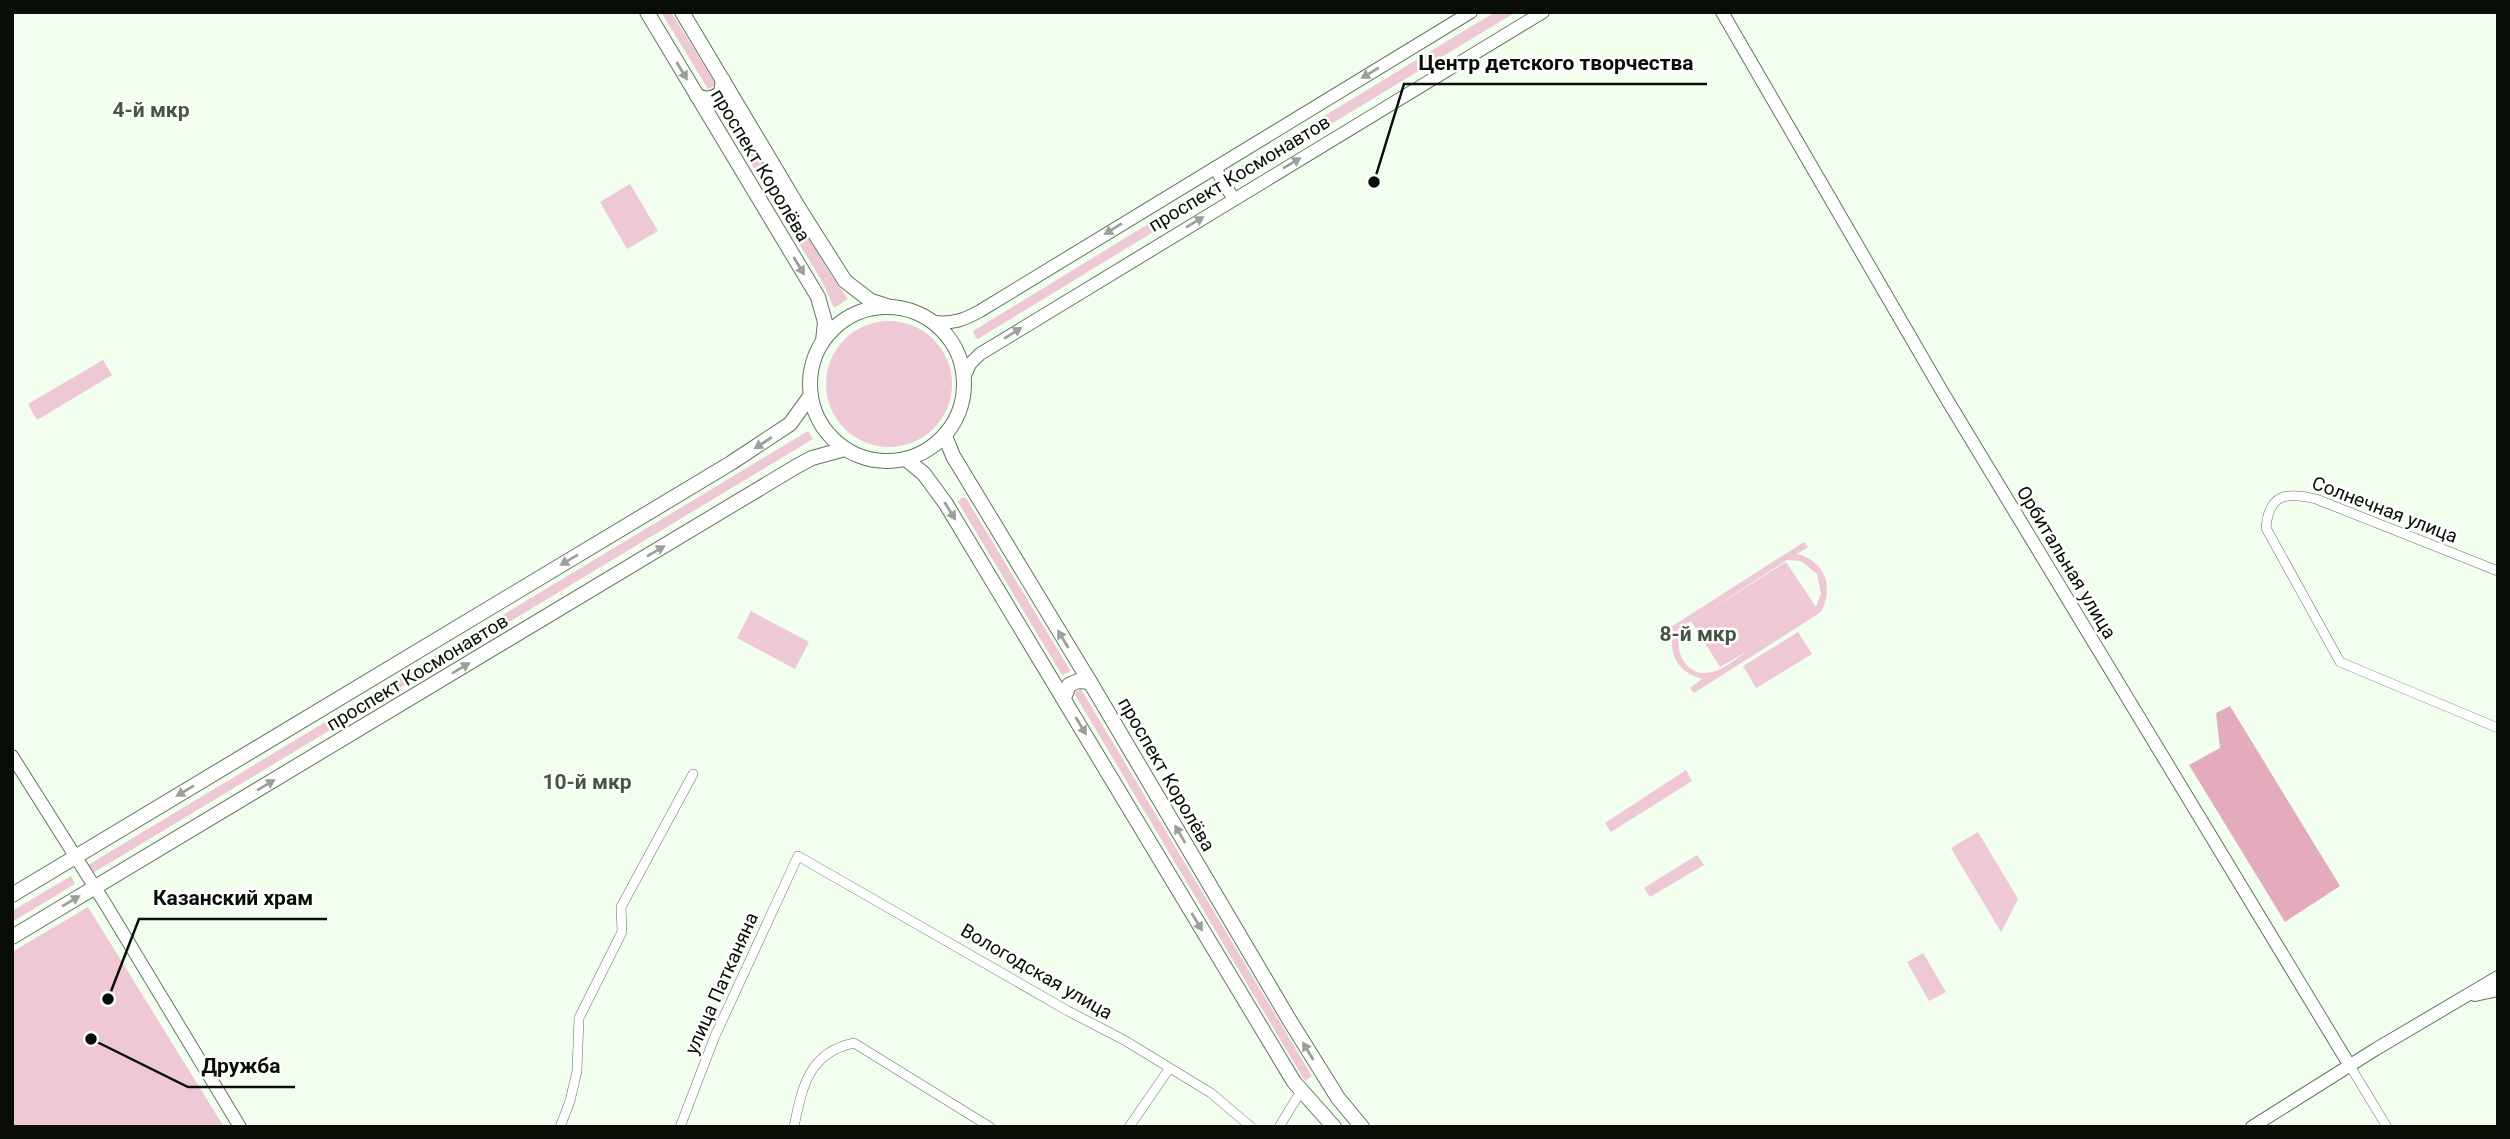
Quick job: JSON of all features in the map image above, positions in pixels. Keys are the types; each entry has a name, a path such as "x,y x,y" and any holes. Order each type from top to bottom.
{"main road":[{"name":"проспект Королёва","path":"647,12 818,297 825,322 822,342"},
{"name":"проспект Королёва","path":"682,12 845,281 871,301 892,307"},
{"name":"проспект Космонавтов","path":"934,322 948,324 972,315 1471,12"},
{"name":"проспект Космонавтов","path":"964,378 970,365 980,354 1543,12"},
{"name":"Орбитальная улица","path":"1722,12 1948,401 2350,1066"},
{"path":"697,96 713,98 721,93 723,80"},
{"path":"1214,168 1233,198"},
{"path":"892,307 918,313 934,322 950,340 960,359 964,378 964,395 959,413 945,436 929,449 906,459 888,462 867,459 845,449 823,427 811,395 810,380 822,342 847,318 864,310 892,307"},
{"name":"проспект Космонавтов","path":"12,895 731,463 790,424 811,395"},
{"name":"проспект Королёва","path":"945,436 953,456 1322,1074 1362,1127"},
{"name":"проспект Космонавтов","path":"12,937 797,466 812,458 845,449"},
{"path":"906,459 924,474 946,504 1241,996 1301,1091 1334,1127"},
{"path":"1064,698 1069,685 1078,681 1090,682"},
{"path":"12,756 95,887 240,1127"},
{"path":"2252,1127 2498,977"},
{"path":"2464,997 2498,990"},
{"path":"1301,1091 1315,1086 1322,1074"}],"street":[{"name":"Солнечная улица","path":"2498,571 2316,499 2296,494 2279,498 2271,505 2267,516 2266,528 2340,662 2498,728"},
{"path":"560,1127 577,1071 579,1018 622,932 621,907 693,774"},
{"name":"Вологодская улица","path":"798,856 1068,1011 1124,1040 1210,1093 1251,1127"},
{"name":"улица Патканяна","path":"680,1127 715,1036 798,856"},
{"path":"794,1127 801,1094 813,1066 837,1046 854,1043 990,1127"},
{"name":"Орбитальная улица","path":"2350,1066 2387,1127"},
{"path":"1129,1127 1169,1069"},
{"path":"1279,1127 1301,1091"}],"shaded area":[{"path":"661,12 671,12 716,85 708,89"},
{"path":"1495,12 1516,12 1237,181 1232,179 1232,172"},
{"path":"724,98 848,299 834,308 823,283 715,104"},
{"path":"630,184 658,231 627,249 600,202"},
{"path":"1212,185 1218,187 1217,193 978,339 975,337 973,331"},
{"path":"889,321 913,325 934,339 948,360 952,384 948,408 934,429 913,443 889,447 865,443 844,429 830,408 826,384 830,360 844,339 865,325"},
{"path":"103,360 112,375 37,420 28,404"},
{"path":"808,431 813,439 93,873 88,865"},
{"path":"962,497 966,498 1069,672 1062,675 958,502"},
{"path":"1804,542 1808,547 1797,554 1815,563 1825,577 1827,594 1821,612 1694,693 1690,688 1702,679 1688,673 1678,664 1673,651 1672,636 1661,642 1657,636","holes":["1787,560 1801,561 1817,574 1821,594 1816,607 1786,562 1693,621","1691,621 1720,667 1751,649 1712,672 1701,673 1693,670 1681,656 1679,646 1683,628"]},
{"path":"751,611 809,642 795,669 737,638"},
{"path":"1798,632 1812,654 1756,688 1743,666"},
{"path":"1081,689 1312,1076 1305,1081 1074,693"},
{"path":"2230,706 2340,886 2285,922 2189,765 2220,748 2216,713"},
{"path":"1686,770 1692,781 1611,832 1605,823"},
{"path":"1978,832 2018,899 2001,932 1951,848"},
{"path":"1697,855 1704,865 1650,897 1644,888"},
{"path":"71,876 75,884 12,922 12,911"},
{"path":"88,907 224,1127 12,1127 12,952"},
{"path":"1923,953 1946,992 1929,1001 1907,962"}],"place":[{"name":"Центр детского творчества","path":"1374,182"},
{"name":"Казанский храм","path":"108,999"},
{"name":"Дружба","path":"91,1039"}],"district":[{"name":"4-й мкр","path":"151,110"},
{"name":"8-й мкр","path":"1698,634"},
{"name":"10-й мкр","path":"587,782"}]}
